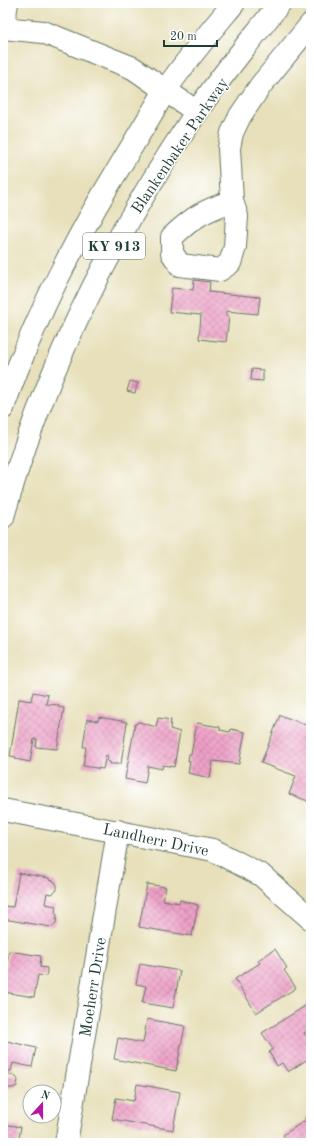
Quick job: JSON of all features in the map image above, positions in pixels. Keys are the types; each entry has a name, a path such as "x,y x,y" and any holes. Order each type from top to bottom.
{"main road":[{"path":"7,3 3,28 43,32 133,68 196,112"},
{"name":"KY 913","path":"3,408 32,332 64,265 103,194 166,91 193,53 234,3"},
{"name":"Blankenbaker Parkway","path":"3,517 24,450 45,394 99,272 162,164 196,112 280,3"},
{"path":"232,200 229,148 232,133 240,116 261,85 311,24"},
{"name":"Landherr Drive","path":"3,810 213,850 261,875 311,919"},
{"name":"Moeherr Drive","path":"66,1143 118,831"}],"building":[{"path":"194,280 210,282 209,292 260,297 258,314 226,311 226,316 229,317 226,342 199,339 201,315 169,312 172,288 193,290"},
{"path":"252,369 263,370 263,381 251,380"},
{"path":"130,381 138,383 135,393 127,391"},
{"path":"33,692 48,695 46,704 59,705 58,707 64,708 57,749 36,747 37,739 34,739 30,762 15,759 16,757 10,756 19,699 31,701"},
{"path":"280,715 311,727 311,792 308,801 289,794 296,776 261,763"},
{"path":"99,717 127,722 121,764 110,764 110,762 107,761 108,756 106,755 103,769 83,766 86,747 83,747 87,719 98,721"},
{"path":"158,718 171,720 170,729 180,732 174,767 163,765 162,769 148,766 145,783 125,779 135,724 139,722 156,727"},
{"path":"197,723 220,727 220,730 230,732 231,729 245,732 239,764 213,761 210,778 188,773 190,761 188,761 189,754 191,754"},
{"path":"19,873 49,878 49,880 54,881 57,885 57,890 52,894 47,893 45,904 56,906 56,923 51,927 3,919 5,906 13,907"},
{"path":"147,884 166,887 163,900 179,903 180,900 198,905 192,936 139,927"},
{"path":"275,949 287,968 284,970 296,988 256,1013 235,979 260,963 258,960"},
{"path":"9,951 41,956 40,967 47,968 47,972 46,976 38,975 34,997 3,992 3,971 5,971"},
{"path":"140,964 180,971 173,1008 142,1003 146,986 136,984"},
{"path":"310,1003 311,1029 304,1033 311,1044 311,1057 288,1072 282,1063 277,1066 269,1052 273,1049 262,1033"},
{"path":"147,1019 185,1026 176,1071 114,1059 118,1038 143,1043"},
{"path":"3,1040 36,1048 32,1067 13,1063 11,1071 7,1071 7,1074 15,1076 18,1080 17,1086 13,1088 3,1088"},
{"path":"137,1084 180,1092 173,1130 112,1119 116,1098 134,1101"},
{"path":"311,1114 311,1143 289,1143 283,1135 306,1120 305,1118"},
{"path":"3,1124 21,1127 18,1143 3,1143"}]}
